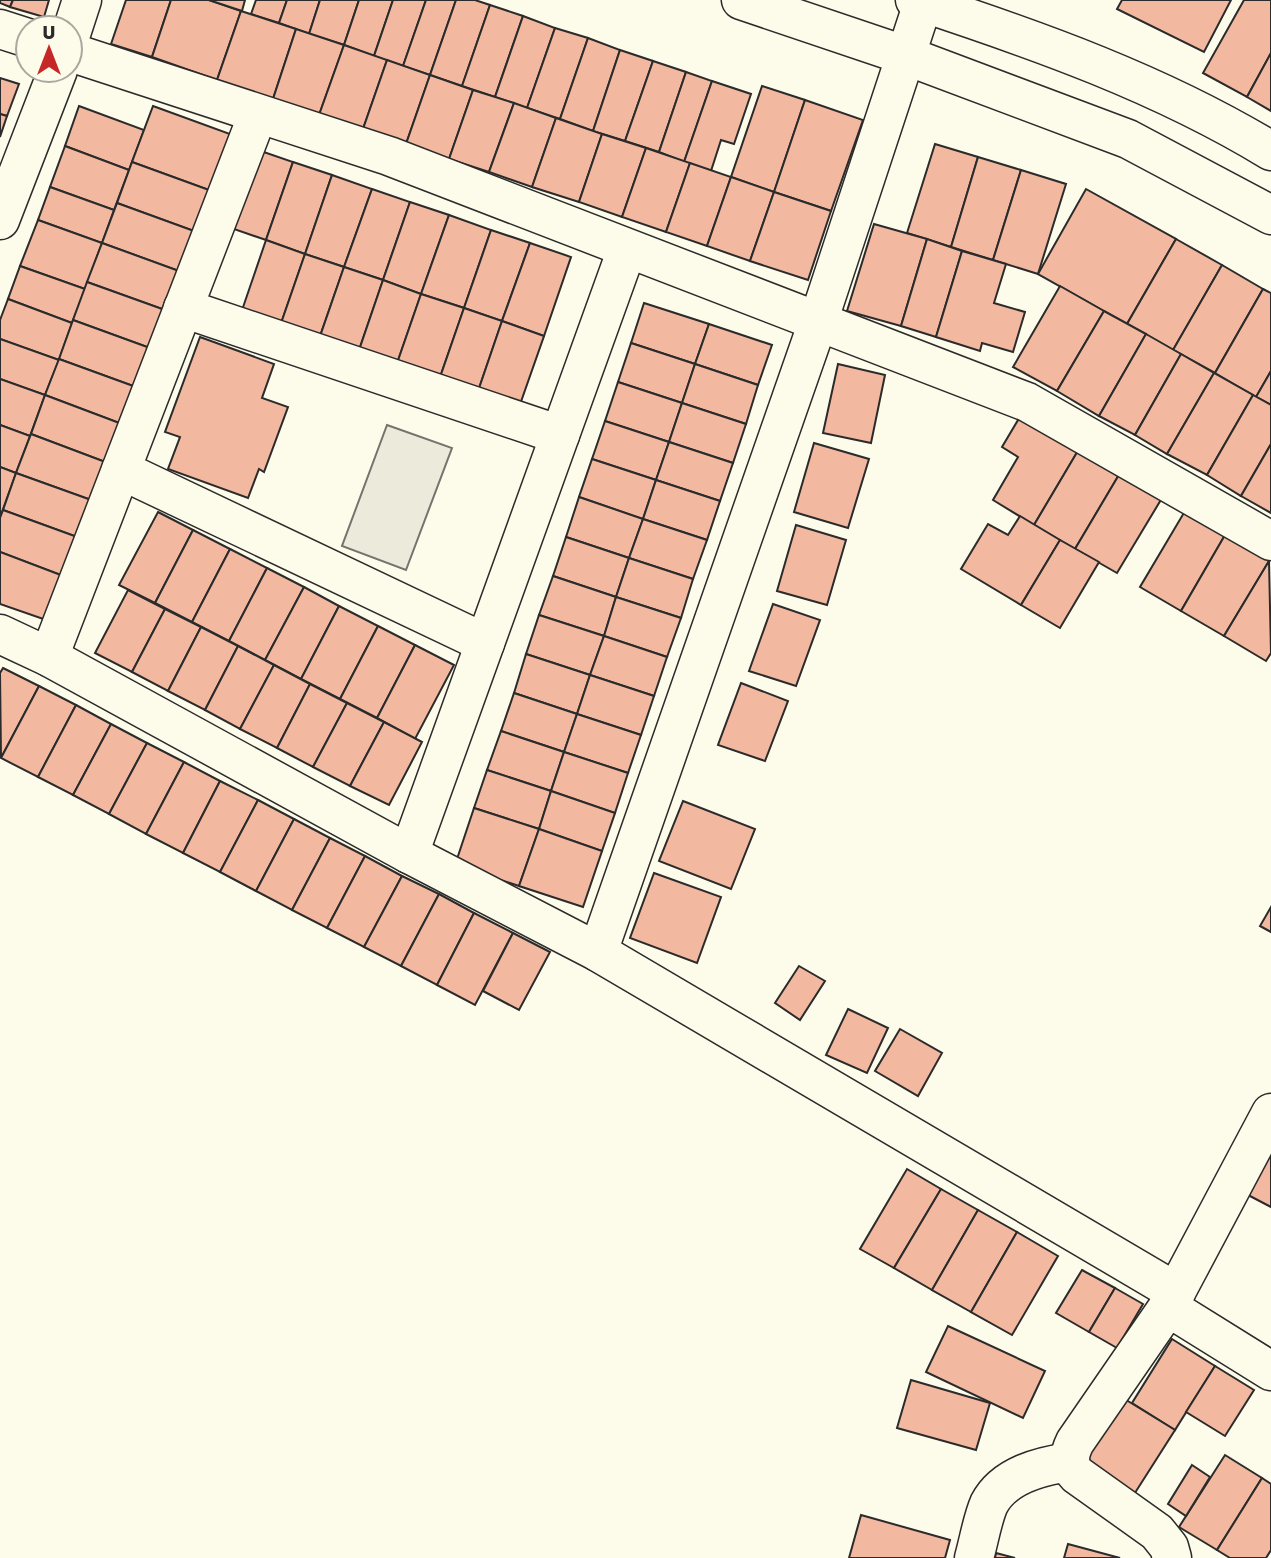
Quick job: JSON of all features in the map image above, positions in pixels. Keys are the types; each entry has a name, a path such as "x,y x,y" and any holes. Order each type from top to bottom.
{"street":[{"path":"741,0 907,56 1128,139 1271,215"},
{"path":"597,952 818,322 907,56 921,1 1062,51 1155,90 1271,151"},
{"path":"84,57 389,156 1027,402 1271,541"},
{"path":"0,220 53,84"},
{"path":"49,657 258,114"},
{"path":"409,854 627,248"},
{"path":"183,307 560,435"},
{"path":"121,470 485,643"},
{"path":"0,634 49,657 409,854 597,952 1172,1299 1271,1371"},
{"path":"1172,1558 1169,1547 1157,1532 1071,1469 1070,1451 1172,1299 1271,1112"},
{"path":"974,1558 990,1503 1012,1480 1042,1466 1070,1462"}],"shaded area":[{"path":"387,425 452,448 406,570 342,546"}],"building":[{"path":"0,0 13,0 10,7 0,3"},
{"path":"13,0 49,0 45,14 34,14 10,7"},
{"path":"126,0 171,0 152,57 111,44"},
{"path":"171,0 209,0 241,11 217,80 152,57"},
{"path":"209,0 245,0 242,11"},
{"path":"256,0 287,0 279,23 251,14"},
{"path":"287,0 320,0 309,34 279,23"},
{"path":"320,0 359,0 344,45 309,34"},
{"path":"359,0 393,0 374,56 344,45"},
{"path":"393,0 426,0 403,66 374,56"},
{"path":"426,0 456,0 430,75 403,66"},
{"path":"456,0 475,0 490,5 462,86 430,75"},
{"path":"1122,0 1231,0 1204,52 1117,9"},
{"path":"1244,0 1271,0 1271,53 1247,97 1203,73"},
{"path":"490,5 523,16 495,97 462,86"},
{"path":"241,11 296,29 273,99 217,80"},
{"path":"523,16 555,28 527,108 495,97"},
{"path":"555,28 588,38 560,119 527,108"},
{"path":"296,29 344,45 319,115 273,99"},
{"path":"588,38 620,50 593,131 560,119"},
{"path":"344,45 387,60 363,129 319,115"},
{"path":"620,50 653,61 625,141 593,131"},
{"path":"1271,53 1271,111 1247,97"},
{"path":"387,60 430,75 406,144 363,129"},
{"path":"653,61 686,72 659,152 625,141"},
{"path":"686,72 712,81 684,162 659,152"},
{"path":"430,75 473,90 449,159 406,144"},
{"path":"0,78 19,84 7,116 0,114"},
{"path":"712,81 751,94 734,144 721,140 711,171 684,162"},
{"path":"762,86 805,100 774,192 731,177"},
{"path":"473,90 514,103 489,172 449,159"},
{"path":"805,100 863,120 831,211 774,192"},
{"path":"514,103 556,118 532,187 489,172"},
{"path":"79,106 144,130 129,170 65,146"},
{"path":"153,106 230,134 209,190 132,162"},
{"path":"0,114 7,116 0,137"},
{"path":"556,118 602,134 579,202 532,187"},
{"path":"602,134 646,148 622,217 579,202"},
{"path":"935,144 978,157 951,247 907,233"},
{"path":"65,146 129,170 114,210 50,187"},
{"path":"646,148 690,163 666,232 622,217"},
{"path":"255,149 293,162 266,240 228,227"},
{"path":"978,157 1021,170 993,260 951,247"},
{"path":"132,162 209,190 194,231 117,203"},
{"path":"293,162 332,175 305,254 266,240"},
{"path":"690,163 731,177 707,246 666,232"},
{"path":"1021,170 1066,184 1038,274 993,260"},
{"path":"332,175 372,189 344,267 305,254"},
{"path":"731,177 774,192 750,261 707,246"},
{"path":"50,187 114,210 102,243 38,220"},
{"path":"372,189 410,202 383,280 344,267"},
{"path":"1086,189 1176,239 1127,324 1038,274"},
{"path":"774,192 831,211 808,280 750,261"},
{"path":"410,202 449,215 421,294 383,280"},
{"path":"117,203 194,231 179,271 102,243"},
{"path":"449,215 491,230 464,308 421,294"},
{"path":"38,220 102,243 85,289 20,266"},
{"path":"874,224 927,239 901,326 847,311"},
{"path":"491,230 530,243 502,321 464,308"},
{"path":"927,239 962,251 936,337 901,326"},
{"path":"1176,239 1222,265 1173,350 1127,324"},
{"path":"266,240 305,254 278,332 239,319"},
{"path":"102,243 179,271 165,310 87,282"},
{"path":"530,243 571,257 544,336 502,321"},
{"path":"962,251 1006,264 994,303 1025,312 1013,352 982,343 980,351 936,337"},
{"path":"305,254 344,267 317,345 278,332"},
{"path":"1222,265 1263,289 1215,373 1173,350"},
{"path":"20,266 85,289 72,323 8,299"},
{"path":"344,267 383,280 356,359 317,345"},
{"path":"383,280 421,294 394,372 356,359"},
{"path":"87,282 165,310 150,348 73,320"},
{"path":"1060,286 1104,311 1057,391 1013,367"},
{"path":"1263,289 1271,293 1271,371 1256,397 1215,373"},
{"path":"421,294 464,308 437,386 394,372"},
{"path":"8,299 72,323 59,360 0,339 0,320"},
{"path":"644,303 709,324 695,364 631,343"},
{"path":"464,308 502,321 475,400 437,386"},
{"path":"1104,311 1146,334 1099,416 1057,391"},
{"path":"73,320 150,348 136,387 59,359"},
{"path":"502,321 544,336 517,413 475,400"},
{"path":"709,324 772,345 758,385 695,364"},
{"path":"1146,334 1181,354 1135,435 1099,416"},
{"path":"200,337 274,364 262,398 288,407 264,472 259,469 248,498 168,469 180,437 165,432"},
{"path":"0,339 59,360 45,395 0,379"},
{"path":"631,343 695,364 682,403 618,382"},
{"path":"1181,354 1214,373 1167,454 1135,435"},
{"path":"59,359 136,387 122,424 45,395"},
{"path":"695,364 758,385 746,424 682,403"},
{"path":"838,364 885,375 871,443 823,433"},
{"path":"1271,371 1271,405 1256,397"},
{"path":"1214,373 1253,395 1207,475 1167,454"},
{"path":"0,379 45,395 30,436 0,425"},
{"path":"618,382 682,403 669,442 605,421"},
{"path":"45,395 122,424 108,463 31,434"},
{"path":"1253,395 1271,405 1271,444 1241,496 1207,475"},
{"path":"682,403 746,424 733,463 669,442"},
{"path":"1021,415 1079,449 1034,525 993,500 1018,457 1002,447"},
{"path":"605,421 669,442 656,480 592,459"},
{"path":"0,425 30,436 16,473 0,467"},
{"path":"31,434 108,463 94,501 16,473"},
{"path":"669,442 733,463 720,501 656,480"},
{"path":"814,443 869,459 848,528 794,512"},
{"path":"1271,444 1271,513 1241,496"},
{"path":"1079,449 1120,473 1075,549 1034,525"},
{"path":"592,459 656,480 643,519 579,497"},
{"path":"0,467 16,473 1,515 0,514"},
{"path":"16,473 94,501 80,538 3,510"},
{"path":"1120,473 1162,498 1117,573 1075,549"},
{"path":"656,480 720,501 707,540 643,519"},
{"path":"579,497 643,519 629,558 566,537"},
{"path":"3,510 80,538 66,577 0,552 0,518"},
{"path":"1185,511 1225,535 1181,611 1140,587"},
{"path":"158,512 193,530 155,603 119,585"},
{"path":"1020,516 1060,540 1021,605 961,569 988,524 1008,535"},
{"path":"643,519 707,540 693,579 629,558"},
{"path":"796,525 846,540 827,605 777,591"},
{"path":"193,530 230,549 192,622 155,603"},
{"path":"1225,535 1269,561 1224,636 1181,611"},
{"path":"566,537 629,558 616,597 553,576"},
{"path":"1060,540 1099,562 1060,628 1021,605"},
{"path":"230,549 267,568 229,641 192,622"},
{"path":"0,552 66,577 49,621 0,604"},
{"path":"629,558 693,579 681,618 616,597"},
{"path":"1269,561 1271,653 1266,661 1224,636"},
{"path":"267,568 304,587 265,660 229,641"},
{"path":"553,576 616,597 604,636 539,615"},
{"path":"304,587 339,606 301,679 265,660"},
{"path":"128,590 165,609 132,672 95,653"},
{"path":"616,597 681,618 667,657 604,636"},
{"path":"773,604 820,620 796,686 749,671"},
{"path":"339,606 378,626 340,699 301,679"},
{"path":"165,609 201,627 168,691 132,672"},
{"path":"539,615 604,636 590,675 526,654"},
{"path":"378,626 415,645 377,718 340,699"},
{"path":"201,627 238,646 205,710 168,691"},
{"path":"604,636 667,657 654,696 590,675"},
{"path":"415,645 454,665 415,739 377,718"},
{"path":"238,646 274,665 240,729 205,710"},
{"path":"526,654 590,675 577,714 514,693"},
{"path":"274,665 310,684 277,748 240,729"},
{"path":"3,668 39,686 1,758 0,673"},
{"path":"590,675 654,696 641,735 577,714"},
{"path":"741,683 788,701 765,761 718,745"},
{"path":"310,684 347,703 313,767 277,748"},
{"path":"39,686 76,705 38,777 1,758"},
{"path":"514,693 577,714 564,752 501,731"},
{"path":"347,703 384,722 350,786 313,767"},
{"path":"76,705 111,724 73,795 38,777"},
{"path":"577,714 641,735 628,773 564,752"},
{"path":"384,722 422,742 389,805 350,786"},
{"path":"111,724 147,743 109,814 73,795"},
{"path":"501,731 564,752 551,791 487,770"},
{"path":"147,743 184,762 146,834 109,814"},
{"path":"564,752 628,773 615,813 551,791"},
{"path":"184,762 220,781 183,853 146,834"},
{"path":"487,770 551,791 539,829 474,808"},
{"path":"220,781 258,800 220,872 183,853"},
{"path":"551,791 615,813 602,851 539,829"},
{"path":"258,800 294,819 256,891 220,872"},
{"path":"683,801 755,829 731,889 659,861"},
{"path":"474,808 539,829 519,886 455,865"},
{"path":"294,819 330,838 292,910 256,891"},
{"path":"539,829 602,851 583,907 519,886"},
{"path":"330,838 365,856 327,928 292,910"},
{"path":"365,856 402,876 364,947 327,928"},
{"path":"654,873 721,897 697,963 630,938"},
{"path":"402,876 439,894 401,966 364,947"},
{"path":"439,894 474,913 437,985 401,966"},
{"path":"1271,907 1271,932 1260,926"},
{"path":"474,913 513,933 475,1005 437,985"},
{"path":"513,933 550,952 519,1010 483,991"},
{"path":"799,966 825,981 800,1020 775,1003"},
{"path":"848,1009 888,1028 867,1073 826,1055"},
{"path":"900,1029 942,1053 918,1096 875,1071"},
{"path":"1271,1153 1271,1207 1248,1195"},
{"path":"907,1169 941,1189 894,1268 860,1249"},
{"path":"941,1189 978,1210 932,1290 894,1268"},
{"path":"978,1210 1017,1232 971,1312 932,1290"},
{"path":"1017,1232 1058,1256 1012,1335 971,1312"},
{"path":"1082,1270 1115,1288 1089,1332 1056,1313"},
{"path":"1115,1288 1143,1304 1117,1348 1089,1332"},
{"path":"948,1326 1045,1371 1023,1418 926,1372"},
{"path":"1172,1339 1215,1366 1175,1430 1132,1403"},
{"path":"1215,1366 1254,1390 1225,1436 1186,1412"},
{"path":"911,1380 990,1403 976,1450 897,1428"},
{"path":"1123,1398 1175,1430 1133,1496 1081,1465"},
{"path":"1225,1455 1262,1478 1217,1550 1179,1527"},
{"path":"1192,1465 1210,1477 1186,1516 1168,1504"},
{"path":"1262,1478 1271,1484 1271,1550 1266,1558 1230,1558 1217,1550"},
{"path":"861,1515 950,1540 945,1558 849,1558"},
{"path":"1068,1544 1120,1558 1064,1558"},
{"path":"996,1553 1015,1558 995,1558"}]}
